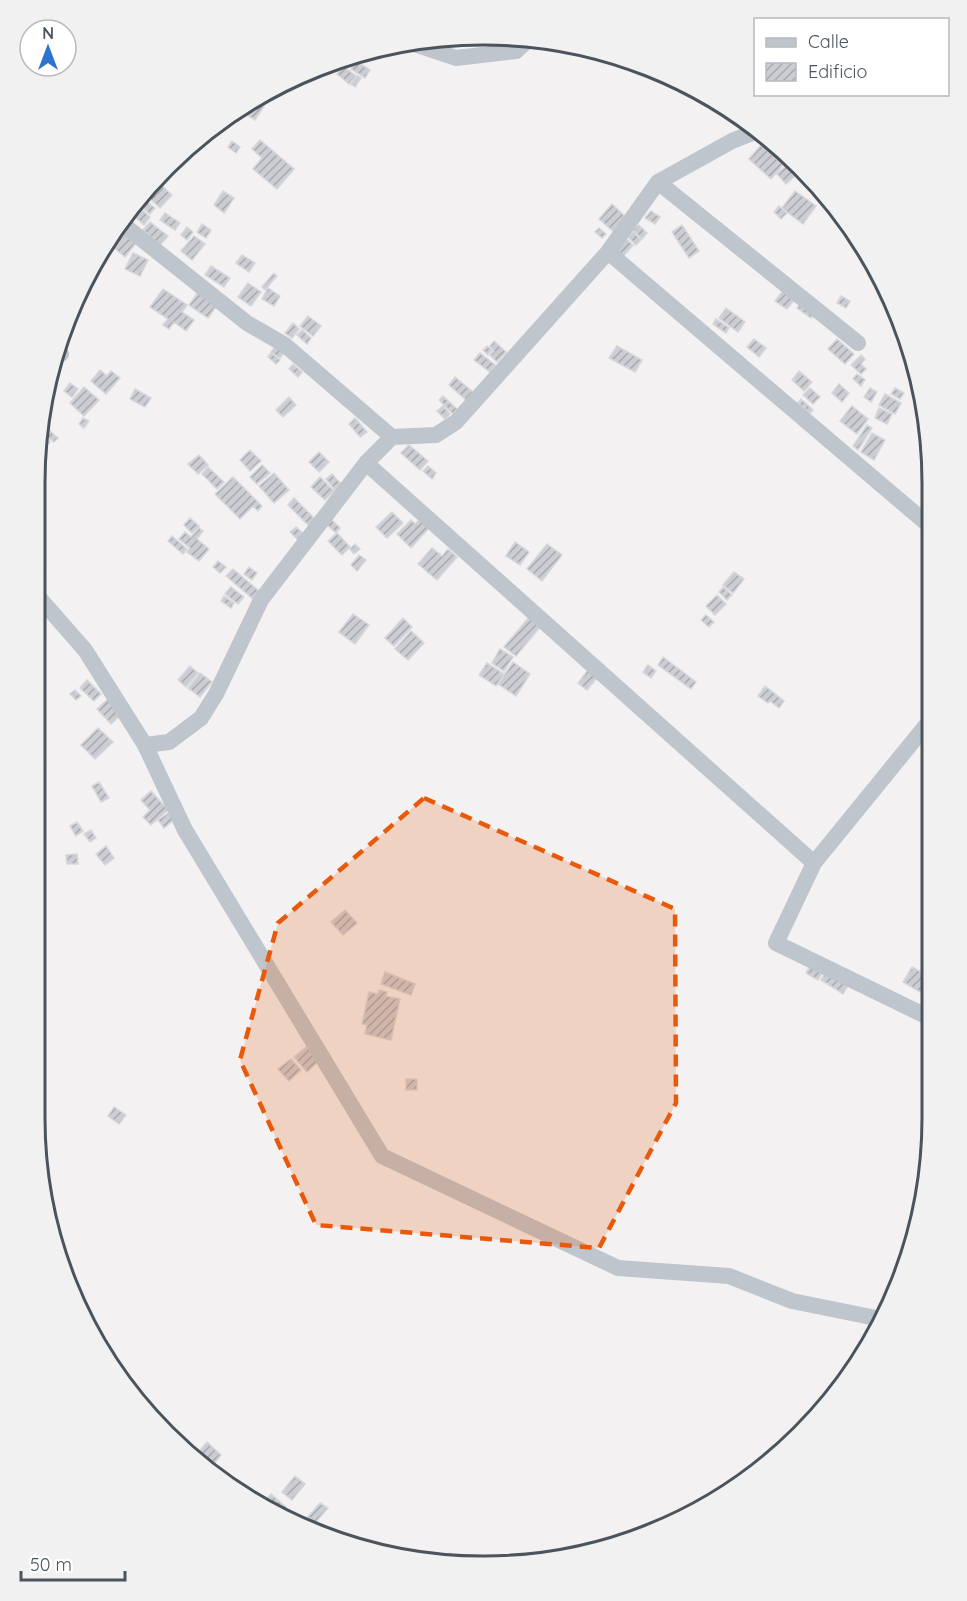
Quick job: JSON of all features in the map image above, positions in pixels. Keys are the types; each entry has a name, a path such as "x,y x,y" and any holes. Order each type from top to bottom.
{"street":[{"path":"428,49 456,58 516,51 520,47"},
{"path":"145,745 169,742 201,718 216,694 261,600 366,463 392,437 436,435 456,422 608,252 658,182 748,135"},
{"path":"658,182 858,343"},
{"path":"128,228 247,323 285,345 392,437"},
{"path":"608,252 922,519"},
{"path":"366,463 814,863"},
{"path":"45,604 86,650 145,745 185,830 382,1156 618,1268 729,1276 792,1301 874,1317"},
{"path":"922,741 814,863 776,944 922,1014"}],"highlighted area":[{"path":"424,798 675,909 676,1103 599,1248 316,1225 240,1060 278,923"}],"building":[{"path":"359,63 370,70 365,78 351,69 354,65"},
{"path":"345,67 356,76 349,84 337,74"},
{"path":"357,76 361,78 355,87 351,84"},
{"path":"262,105 264,106 255,120 247,115"},
{"path":"260,140 294,169 277,189 253,169 262,158 252,149"},
{"path":"232,141 240,147 236,153 228,147"},
{"path":"761,145 783,165 771,179 749,159"},
{"path":"786,166 796,175 786,184 777,174"},
{"path":"162,185 172,195 160,208 150,199"},
{"path":"223,191 234,198 224,213 214,205"},
{"path":"795,191 816,206 803,224 782,208"},
{"path":"148,202 155,208 150,214 143,208"},
{"path":"612,204 628,219 615,233 599,219"},
{"path":"779,206 787,213 781,219 774,212"},
{"path":"142,210 150,217 144,225 136,217"},
{"path":"651,211 660,217 655,224 645,218"},
{"path":"165,213 180,223 175,230 160,220"},
{"path":"150,222 168,236 160,245 143,230"},
{"path":"202,224 211,230 206,238 197,232"},
{"path":"639,225 647,233 642,239 633,230"},
{"path":"682,225 699,251 689,258 672,232"},
{"path":"187,227 193,232 187,240 181,235"},
{"path":"599,228 606,234 602,238 595,232"},
{"path":"633,232 641,240 636,245 628,237"},
{"path":"124,235 136,243 125,257 114,248"},
{"path":"194,236 205,244 192,260 181,251"},
{"path":"625,238 633,245 621,259 614,252"},
{"path":"133,253 148,260 140,276 125,269"},
{"path":"242,255 255,263 249,272 236,263"},
{"path":"211,266 230,278 224,287 205,275"},
{"path":"274,273 277,276 265,290 262,287"},
{"path":"248,283 261,292 251,306 238,297"},
{"path":"268,288 280,296 274,306 262,299"},
{"path":"163,289 187,305 182,312 194,320 186,331 174,322 169,329 163,325 168,319 150,307"},
{"path":"784,289 796,298 787,309 775,301"},
{"path":"198,292 217,305 208,318 189,305"},
{"path":"841,296 850,301 846,308 837,303"},
{"path":"802,302 816,312 811,318 797,308"},
{"path":"726,308 745,322 738,332 719,318"},
{"path":"308,316 321,326 313,336 300,326"},
{"path":"716,319 729,328 726,333 713,324"},
{"path":"293,323 299,329 292,338 285,333"},
{"path":"302,330 311,338 307,344 297,335"},
{"path":"754,339 766,348 759,357 747,347"},
{"path":"837,339 854,354 845,364 828,349"},
{"path":"494,341 506,352 497,362 490,355 494,351 490,346"},
{"path":"279,342 287,349 280,358 271,352"},
{"path":"487,346 492,350 488,355 483,350"},
{"path":"617,346 642,360 635,372 609,358"},
{"path":"271,353 280,360 276,364 268,357"},
{"path":"480,353 495,365 490,372 474,360"},
{"path":"861,355 865,359 861,364 866,369 861,374 851,365"},
{"path":"293,364 302,372 298,377 289,369"},
{"path":"100,370 107,376 111,371 120,378 106,394 91,381"},
{"path":"799,371 812,382 804,391 792,380"},
{"path":"857,374 865,380 861,386 853,379"},
{"path":"455,377 473,392 466,400 449,385"},
{"path":"70,383 78,389 72,397 64,391"},
{"path":"839,384 849,393 842,402 832,393"},
{"path":"84,387 99,400 84,416 70,403"},
{"path":"810,388 820,397 813,404 803,395"},
{"path":"870,388 877,392 871,402 864,397"},
{"path":"895,388 904,393 900,399 891,394"},
{"path":"135,389 151,398 145,407 130,399"},
{"path":"885,394 901,403 895,414 879,405"},
{"path":"443,396 457,409 453,414 439,400"},
{"path":"289,397 296,405 283,417 276,410"},
{"path":"801,399 813,410 810,413 798,403"},
{"path":"443,406 450,414 445,419 437,411"},
{"path":"852,406 868,419 857,434 840,421"},
{"path":"879,408 892,414 887,424 875,418"},
{"path":"83,418 89,421 84,428 79,424"},
{"path":"355,418 367,432 360,437 349,424"},
{"path":"867,425 872,428 858,450 853,446"},
{"path":"50,431 58,438 54,442 48,437"},
{"path":"872,433 885,440 874,460 861,452"},
{"path":"409,445 428,461 420,470 401,453"},
{"path":"250,450 261,461 250,471 240,460"},
{"path":"319,452 329,462 319,472 309,462"},
{"path":"199,455 208,465 198,474 188,464"},
{"path":"262,465 270,473 257,484 250,477"},
{"path":"428,466 436,473 432,479 423,471"},
{"path":"208,467 224,482 217,489 202,474"},
{"path":"274,473 289,490 274,503 259,486"},
{"path":"332,474 341,484 335,490 326,479"},
{"path":"233,477 262,506 258,511 253,506 240,519 215,494"},
{"path":"320,477 334,491 325,500 311,487"},
{"path":"294,498 316,520 310,527 288,505"},
{"path":"392,512 403,523 387,538 376,527"},
{"path":"190,518 199,526 192,533 184,525"},
{"path":"421,518 430,527 411,548 397,534 411,520 415,524"},
{"path":"331,519 340,528 336,533 326,524"},
{"path":"296,527 304,534 298,540 290,532"},
{"path":"199,528 203,531 197,539 209,549 199,561 187,552 190,548 179,539 185,532 191,537"},
{"path":"337,533 350,547 342,555 328,541"},
{"path":"172,536 187,549 183,554 168,541"},
{"path":"515,542 529,552 520,565 506,556"},
{"path":"355,544 360,549 354,554 350,549"},
{"path":"547,544 562,555 542,581 527,569"},
{"path":"432,548 442,556 448,549 457,557 437,580 418,564"},
{"path":"359,555 366,560 357,571 351,565"},
{"path":"218,561 226,567 220,573 213,567"},
{"path":"249,567 257,573 252,580 244,574"},
{"path":"233,569 259,591 253,599 226,576"},
{"path":"734,572 744,579 733,593 723,585"},
{"path":"231,587 244,597 238,604 225,594"},
{"path":"723,587 732,595 727,600 719,592"},
{"path":"717,595 726,604 715,615 706,606"},
{"path":"224,596 234,603 231,608 221,601"},
{"path":"353,614 369,625 355,644 339,632"},
{"path":"706,615 714,622 709,627 701,620"},
{"path":"530,616 541,626 516,656 504,647"},
{"path":"403,618 412,627 394,646 385,638"},
{"path":"411,631 424,643 408,660 395,649"},
{"path":"500,649 513,657 504,671 492,663"},
{"path":"663,657 696,682 691,689 658,665"},
{"path":"513,662 530,674 516,696 498,684"},
{"path":"487,663 504,674 496,686 479,675"},
{"path":"648,665 656,671 651,678 643,672"},
{"path":"190,666 198,673 186,687 178,680"},
{"path":"591,666 600,674 587,690 578,683"},
{"path":"200,673 212,682 200,697 188,688"},
{"path":"87,680 101,694 94,701 80,688"},
{"path":"765,686 784,701 779,708 758,696"},
{"path":"75,690 81,696 76,700 70,694"},
{"path":"109,698 123,713 111,724 97,709"},
{"path":"98,728 113,742 95,759 81,745"},
{"path":"99,782 109,798 101,802 92,786"},
{"path":"151,791 168,810 151,825 143,817 150,810 141,800"},
{"path":"170,812 175,819 164,828 158,820"},
{"path":"77,822 83,831 76,836 70,826"},
{"path":"91,830 96,838 90,842 84,834"},
{"path":"106,846 114,858 105,865 96,854"},
{"path":"77,854 78,864 67,864 66,855"},
{"path":"345,910 357,923 343,935 331,922"},
{"path":"832,962 854,976 843,994 821,980"},
{"path":"810,966 822,973 818,980 806,973"},
{"path":"912,967 922,972 922,993 903,982"},
{"path":"385,972 415,984 411,995 381,984"},
{"path":"379,990 387,992 386,996 400,999 391,1040 365,1034 367,1025 362,1024 369,992 378,994"},
{"path":"307,1046 319,1061 307,1072 294,1057"},
{"path":"291,1059 301,1070 289,1081 278,1069"},
{"path":"406,1079 417,1079 417,1090 406,1090"},
{"path":"114,1107 126,1115 119,1124 108,1116"},
{"path":"207,1442 221,1455 215,1463 199,1451"},
{"path":"295,1476 305,1484 292,1500 282,1492"},
{"path":"271,1494 286,1507 285,1508 267,1499"},
{"path":"320,1503 328,1508 315,1523 308,1517"}]}
